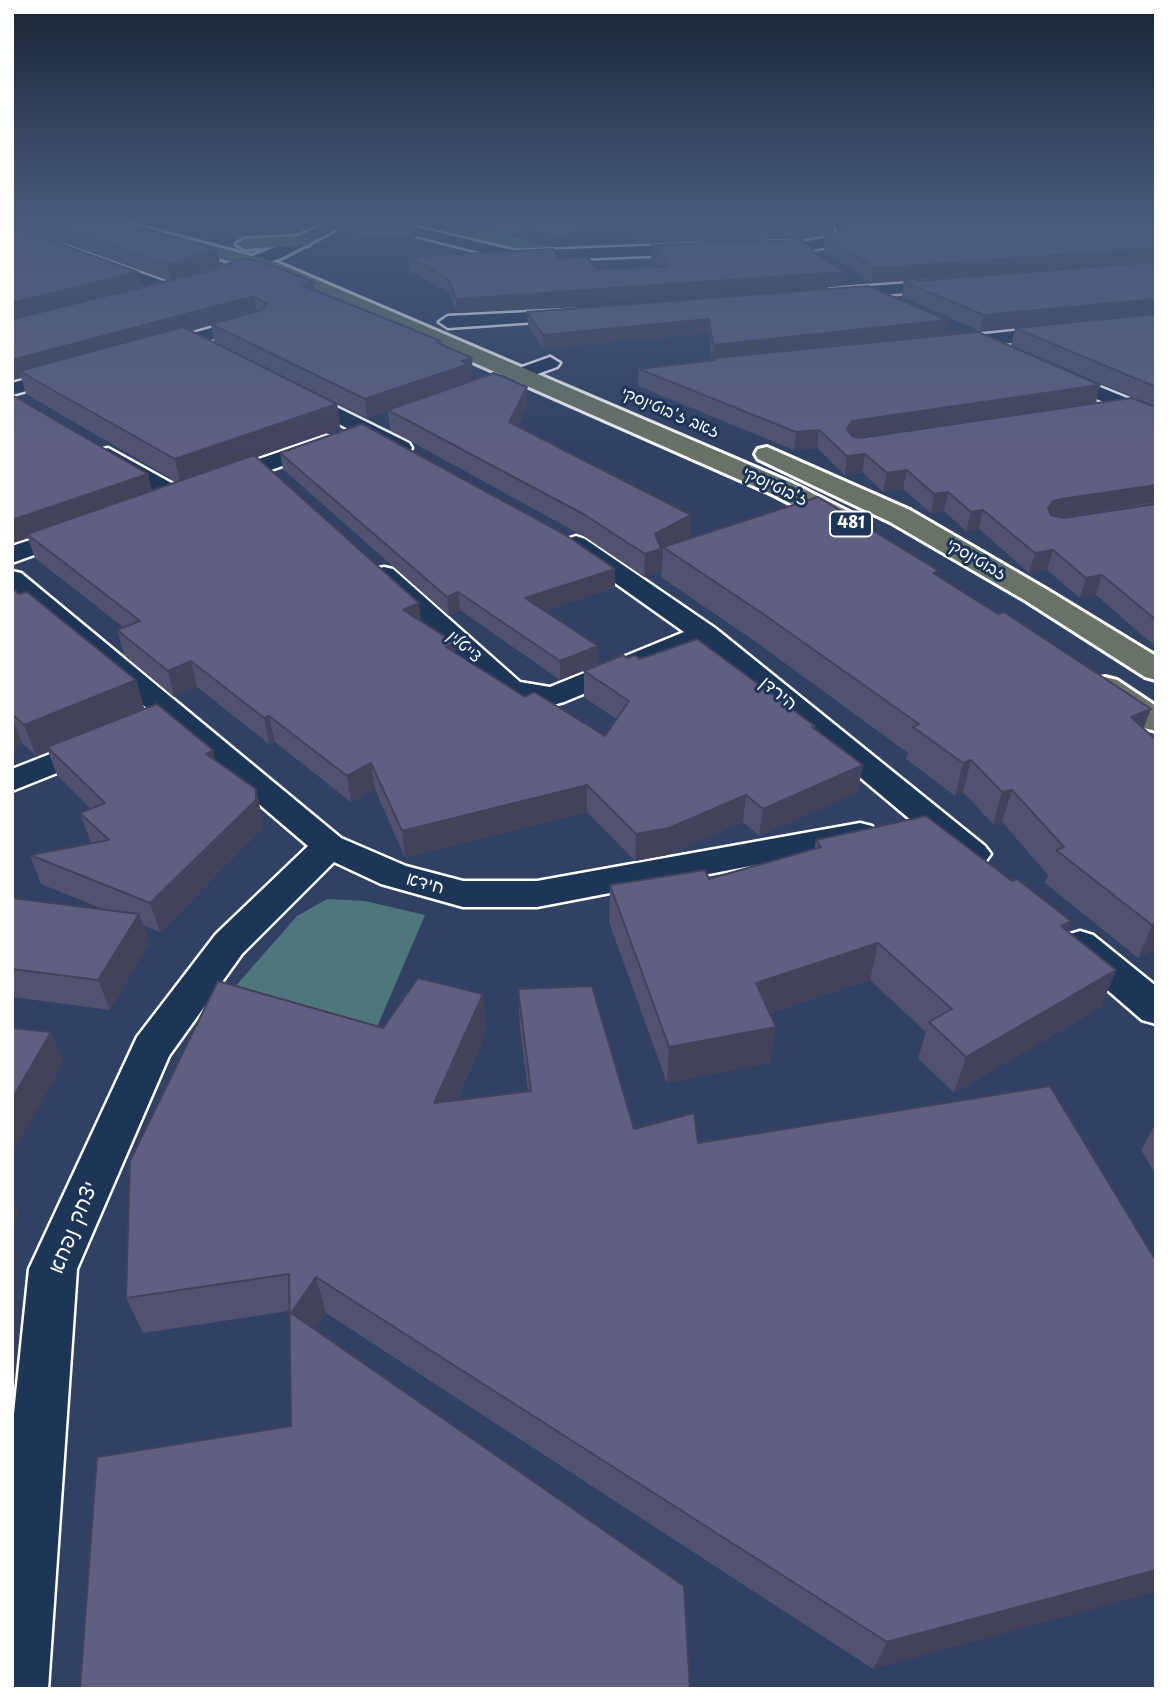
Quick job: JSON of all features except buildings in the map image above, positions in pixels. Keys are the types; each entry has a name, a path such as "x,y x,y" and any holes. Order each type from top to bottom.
{"main road":[{"name":"481","path":"372,297 518,362"},
{"name":"481","path":"385,297 490,339"},
{"name":"ז'בוטינסקי","path":"518,362 783,489 880,539"},
{"name":"זבוטינסקי","path":"751,447 900,516 1156,670"},
{"path":"1087,675 1156,721"}],"street":[{"path":"131,300 141,297"},
{"path":"881,297 904,308"},
{"path":"448,322 589,313"},
{"path":"490,339 489,328 505,320"},
{"path":"139,354 258,321"},
{"path":"923,346 1156,321"},
{"path":"941,324 1015,357"},
{"path":"189,340 213,351"},
{"path":"468,393 518,362 560,368"},
{"path":"16,397 88,368"},
{"path":"1040,368 1156,418"},
{"path":"284,387 424,461"},
{"path":"1088,412 1156,401"},
{"path":"151,505 391,420"},
{"path":"94,446 176,495"},
{"path":"263,466 284,484"},
{"path":"12,555 100,523"},
{"name":"הירדן","path":"552,531 705,634 997,874"},
{"name":"צייטלין","path":"366,559 511,690 553,696 705,634"},
{"name":"חידא","path":"12,579 329,846 394,875 463,894 537,894 933,821"},
{"path":"12,781 174,715"},
{"name":"יצחק נפחא","path":"17,1689 53,1269 152,1048 229,944 329,846"},
{"path":"1060,928 1156,1009"}],"green space":[{"path":"327,899 365,901 425,915 369,1046 219,1005 297,916"}]}
